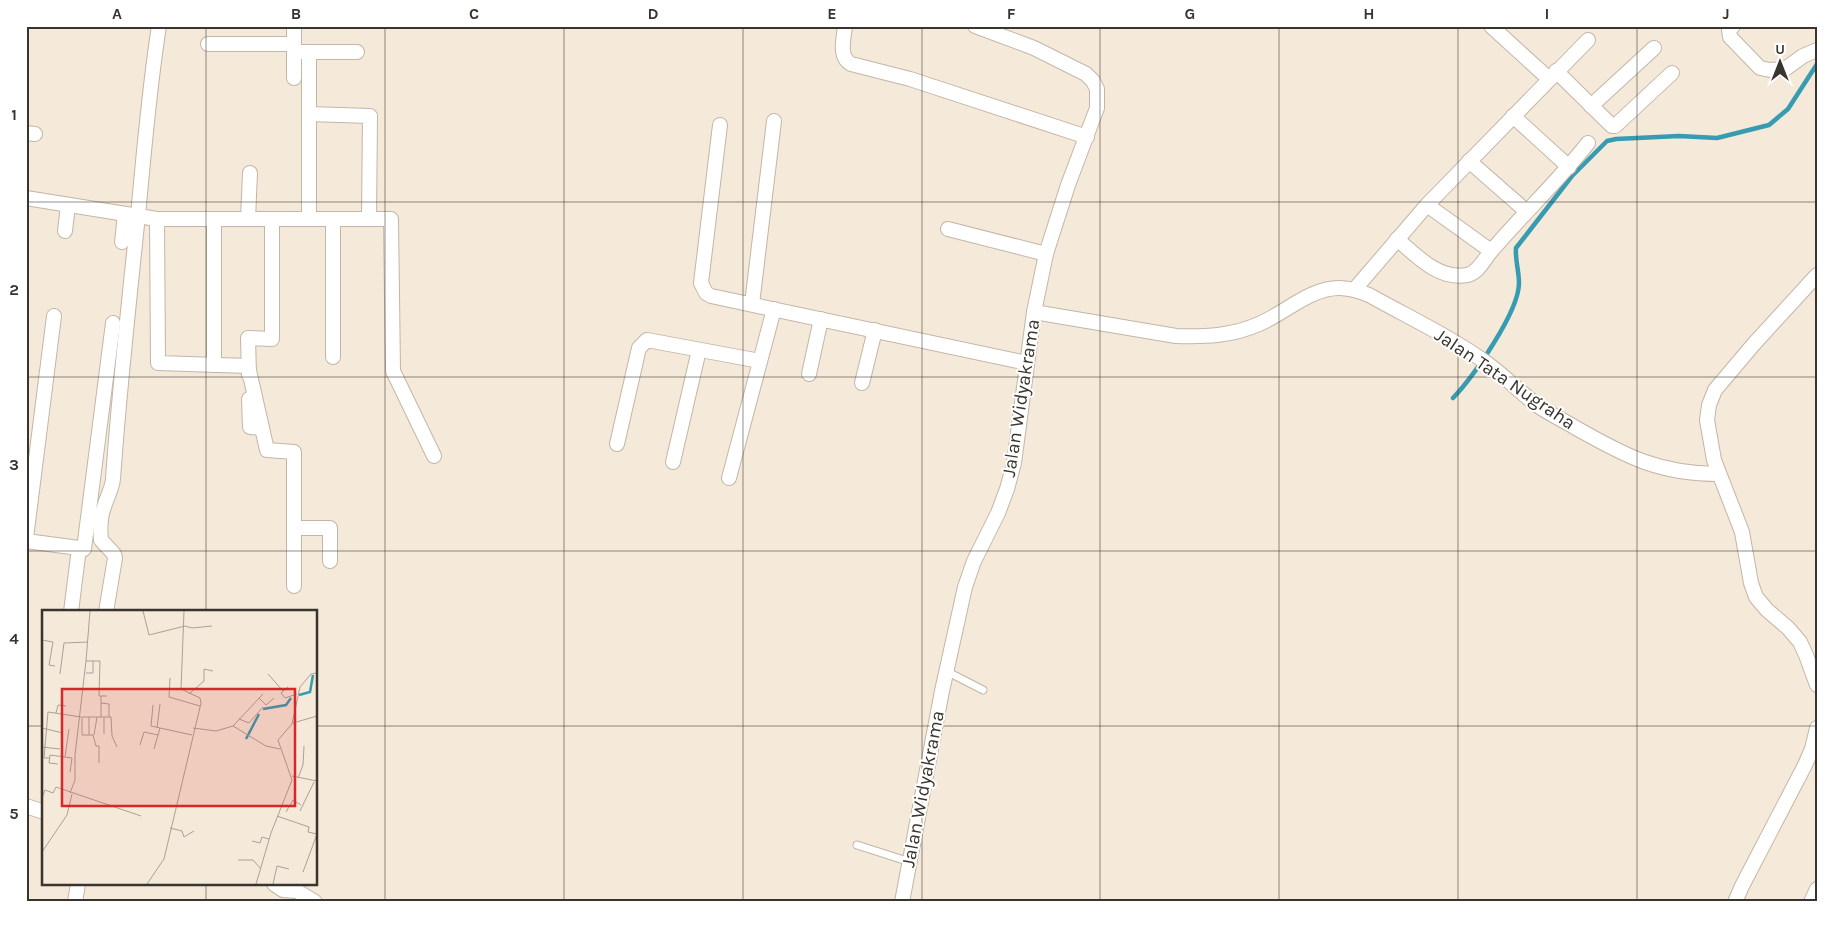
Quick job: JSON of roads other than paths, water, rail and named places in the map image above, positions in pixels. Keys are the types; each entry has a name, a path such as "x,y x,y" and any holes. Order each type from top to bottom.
{"street":[{"path":"159,26 145,132 142,216 158,363 248,366"},
{"path":"294,26 294,78"},
{"path":"845,26 843,56 850,64 910,79 1087,137"},
{"name":"Jalan Widyakrama","path":"902,902 946,671 965,588 974,561 998,513 1007,489 1016,447 1034,312 1046,254 1068,185 1097,108 1097,89 1093,80 1086,74 1028,45 1010,32 975,26"},
{"path":"1491,26 1591,106 1612,126 1617,126 1672,73"},
{"path":"1733,26 1729,30 1730,37 1760,68 1785,69 1803,56 1817,50"},
{"path":"1354,290 1427,205 1588,40"},
{"path":"208,44 294,48 308,52 357,52"},
{"path":"1591,106 1654,48"},
{"path":"308,52 310,219"},
{"path":"310,114 370,116 368,219"},
{"path":"1513,116 1569,167"},
{"path":"752,304 774,121"},
{"path":"720,124 702,283 702,289 706,293 711,296 1026,363"},
{"path":"106,610 115,558 114,554 101,540 100,534 103,508 112,487 118,409 150,135"},
{"path":"1397,239 1428,266 1456,275 1468,275 1476,272 1490,251 1569,167 1588,143"},
{"path":"1469,161 1526,211"},
{"path":"248,219 250,173"},
{"path":"26,198 142,216 214,219 391,219 393,372 434,456"},
{"path":"65,231 68,205"},
{"path":"1427,205 1490,251"},
{"path":"122,242 142,216"},
{"path":"214,219 214,365"},
{"path":"272,219 272,339 248,338 250,428 262,428 267,450 294,452 294,586"},
{"path":"332,219 333,357"},
{"path":"948,229 1046,254"},
{"path":"1817,275 1753,345 1716,390 1708,405 1707,420 1711,448 1719,474 1742,532 1751,583 1756,597 1800,642 1817,685"},
{"name":"Jalan Tata Nugraha","path":"1034,312 1152,332 1199,337 1219,336 1259,324 1323,290 1339,288 1354,290 1369,295 1459,344 1480,358 1539,406 1637,460 1681,472 1719,474"},
{"path":"729,478 774,309"},
{"path":"54,316 26,540 84,549 113,323"},
{"path":"808,374 821,319"},
{"path":"862,383 874,330"},
{"path":"617,444 639,348 647,340 760,361"},
{"path":"673,462 699,350"},
{"path":"294,528 330,528 330,560"},
{"path":"71,610 79,548"},
{"path":"1735,902 1805,764 1812,749 1817,728"},
{"path":"26,806 42,811"},
{"path":"75,902 78,886"},
{"path":"277,886 283,890 298,891 315,902"},
{"path":"1811,902 1817,888"}],"lane":[{"path":"946,671 983,690"},
{"path":"857,845 910,862"}],"waterway":[{"path":"1453,398 1494,344 1512,310 1519,283 1516,248 1572,176 1607,141 1679,136 1717,138 1769,125 1788,109 1817,64"}]}
